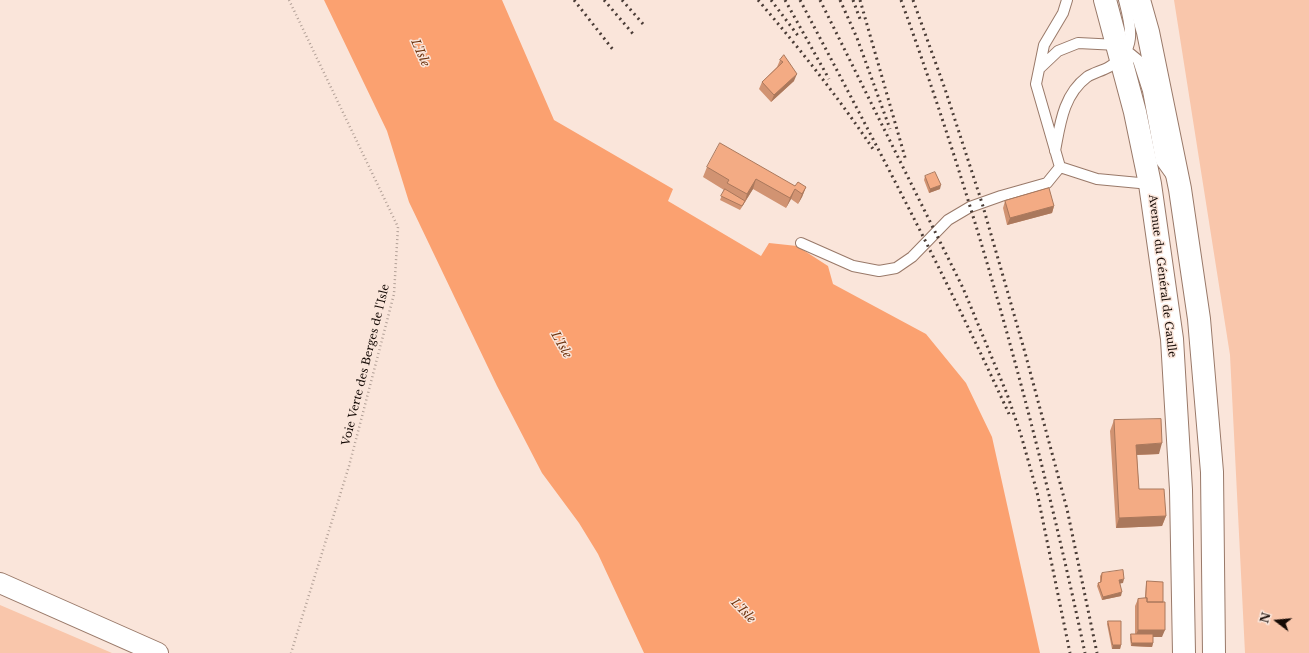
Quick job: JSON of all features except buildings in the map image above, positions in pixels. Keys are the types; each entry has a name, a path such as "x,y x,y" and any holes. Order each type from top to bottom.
{"main road":[{"name":"Avenue du Général de Gaulle","path":"1105,0 1122,52 1150,184 1172,339 1181,490 1184,653"},
{"path":"1139,0 1148,32 1180,189 1199,318 1212,472 1214,653"}],"street":[{"path":"0,583 158,653"}],"lane":[{"path":"1060,167 1036,84 1044,45 1063,13 1067,0"},
{"path":"1055,151 1062,112 1074,91 1087,77 1110,66 1131,39 1129,20 1124,0"},
{"path":"1040,68 1058,51 1078,43 1122,52 1138,60 1148,91 1161,161 1180,189"},
{"path":"1060,167 1097,179 1150,184"},
{"path":"801,243 853,266 879,271 896,268 912,257 948,220 970,207 1002,196 1047,184 1060,167"}],"path":[{"name":"Voie Verte des Berges de l'Isle","path":"289,0 398,227 394,294 349,466 291,653"}],"shaded area":[{"path":"1174,0 1309,0 1309,653 1245,653 1230,355"},
{"path":"0,605 112,653 0,653"}],"water":[{"name":"L'Isle","path":"324,0 502,0 554,120 673,189 668,201 761,256 769,243 797,246 828,266 833,284 926,334 966,383 992,437 1040,653 644,653 598,554 579,523 542,473 497,386 409,202 387,131"}],"railway":[{"path":"574,0 614,51"},
{"path":"604,0 634,35"},
{"path":"622,0 643,24"},
{"path":"758,0 819,74 875,152"},
{"path":"771,0 799,37"},
{"path":"785,0 829,79"},
{"path":"800,0 934,258 1009,414"},
{"path":"820,0 963,288 1007,394 1021,435 1037,492 1070,653"},
{"path":"840,0 857,38 890,129"},
{"path":"853,0 860,19"},
{"path":"860,0 906,161"},
{"path":"901,0 956,160 1004,323 1047,488 1085,653"},
{"path":"913,0 945,89 982,203 1024,349 1067,509 1097,653"}]}
